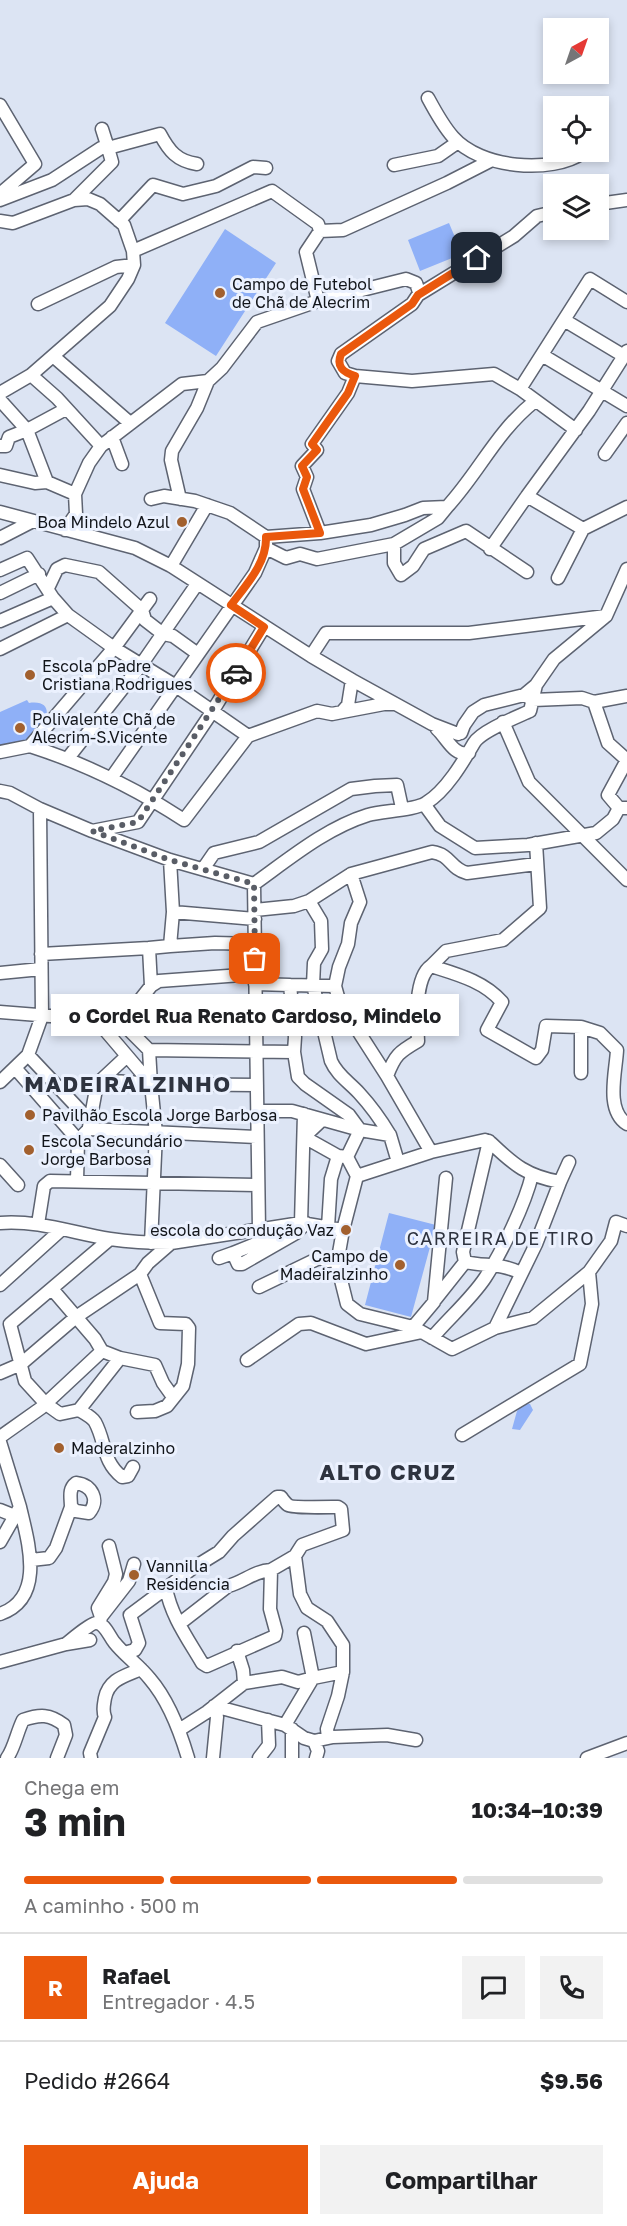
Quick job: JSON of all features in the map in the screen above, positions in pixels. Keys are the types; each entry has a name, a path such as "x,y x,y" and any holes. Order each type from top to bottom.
{"street":[{"path":"428,98 453,137 470,152 492,160 534,166 561,162"},
{"path":"0,105 34,164 0,194"},
{"path":"75,200 112,162 102,129"},
{"path":"0,200 52,180 101,148 160,134 174,155 184,162 197,164"},
{"path":"394,165 438,156 458,142"},
{"path":"320,231 343,230 492,160"},
{"path":"119,221 153,184 183,194 216,186 253,167 266,168"},
{"path":"134,251 272,191 318,224 320,231 306,252 318,301"},
{"path":"0,221 13,224 75,200 88,199 100,204 124,225 134,251 134,265 110,306 32,375 1,393 27,430 47,482"},
{"path":"609,202 627,200"},
{"path":"543,215 537,216 514,236 418,295 412,304 341,354 338,361 345,373 355,376 412,381 494,374 520,389 576,430"},
{"path":"38,304 116,267 134,265"},
{"path":"180,499 171,460 172,450 197,408 208,381 222,368 257,322 318,301 406,279 416,283 418,295"},
{"path":"520,389 590,279 627,302"},
{"path":"490,549 576,430 626,353 564,320"},
{"path":"53,356 130,423"},
{"path":"542,356 627,406"},
{"path":"32,375 57,398 101,446"},
{"path":"320,533 303,489 307,477 302,466 317,450 312,444 348,393 355,376"},
{"path":"65,530 76,514 75,494 89,463 101,446 182,384 208,381"},
{"path":"151,499 164,496 207,505 230,513 286,558 300,554 317,559 394,544 438,518 516,416 535,401"},
{"path":"0,446 6,446 9,437 27,430 66,408"},
{"path":"605,454 627,423"},
{"path":"112,437 122,464"},
{"path":"0,475 34,483 47,482 75,494"},
{"path":"527,496 583,530"},
{"path":"171,566 207,505"},
{"path":"266,542 371,525 405,516 423,508 447,507"},
{"path":"558,578 583,530 627,507"},
{"path":"0,512 135,548 171,566 311,656 457,740 462,754 503,722 530,711 529,698 536,685 554,659 606,616 627,569"},
{"path":"0,538 33,521"},
{"path":"394,544 394,563 400,575 413,566 424,549 466,531 527,572"},
{"path":"112,777 255,573 266,542"},
{"path":"0,570 27,558 68,615 248,736"},
{"path":"0,621 51,593 57,569 65,565 99,573 142,610 145,620 163,634 173,636 198,654"},
{"path":"0,593 39,574"},
{"path":"68,758 141,665 197,584"},
{"path":"30,746 114,648 150,599"},
{"path":"0,649 68,615"},
{"path":"311,656 326,633 469,633 606,616"},
{"path":"92,831 138,822 212,712 264,627"},
{"path":"342,712 348,705 352,680"},
{"path":"452,776 457,740 473,712 484,705 529,698 582,698 594,702 627,696"},
{"path":"424,804 440,826 475,848 536,843 596,833 623,808 608,795 627,760 608,743 594,702"},
{"path":"0,752 30,746 68,758 112,777 184,820 248,736 317,711 332,714 394,704"},
{"path":"503,722 529,782 627,880"},
{"path":"254,884 287,860 349,822 368,815 424,804 446,787 472,748 471,736 457,740"},
{"path":"203,869 214,853 259,842 351,789 397,785 402,808"},
{"path":"0,791 10,793 92,831 170,860 254,884"},
{"path":"0,1082 16,1069 27,1055 42,1016 40,808"},
{"path":"387,1076 393,1059 398,1053 418,1041 419,991 427,970 446,951 503,940 540,908 536,843"},
{"path":"173,912 255,915 294,906 309,901 351,874 432,852 441,853 457,870 468,873 536,864"},
{"path":"170,860 173,912 170,946"},
{"path":"351,874 360,902 351,923 348,944 335,986 342,1011 387,1076 430,1152"},
{"path":"254,884 259,1229"},
{"path":"309,901 320,918 322,939 322,949 314,963 313,985 335,1070 358,1091 377,1114 390,1135 398,1162"},
{"path":"41,954 214,943 255,944"},
{"path":"149,948 151,986"},
{"path":"431,966 465,976 497,996 502,1002 487,1030 536,1058 542,1050 546,1026 581,1027 600,1033 617,1050 613,1101 621,1121 627,1124"},
{"path":"0,973 41,969"},
{"path":"108,1028 136,1005 151,986 159,981 255,979 290,985 335,986"},
{"path":"290,985 295,1037 294,1052 298,1077 349,1115 360,1130"},
{"path":"0,1012 88,1019 108,1028 151,1084"},
{"path":"108,1028 256,1016"},
{"path":"125,1026 149,1050 156,1133 151,1243"},
{"path":"581,1027 581,1073"},
{"path":"149,1050 294,1052"},
{"path":"27,1055 90,1125 156,1133 257,1137"},
{"path":"77,1181 78,1140 90,1125 97,1084 128,1056"},
{"path":"16,1069 78,1140"},
{"path":"103,1080 151,1084 257,1085"},
{"path":"257,1111 292,1111 360,1130 390,1135"},
{"path":"233,1253 238,1264 242,1264 296,1233 303,1223 304,1114"},
{"path":"303,1137 322,1120"},
{"path":"328,1227 331,1179 360,1130"},
{"path":"303,1137 343,1157 357,1176"},
{"path":"357,1176 430,1152 485,1140 523,1171 560,1182"},
{"path":"434,1302 465,1262 463,1252 489,1142"},
{"path":"495,1328 536,1244 569,1162"},
{"path":"0,1165 18,1185"},
{"path":"247,1359 299,1324 311,1323 366,1344 423,1332 485,1278 528,1191 532,1175"},
{"path":"357,1176 337,1264 347,1304 360,1314 423,1332 452,1349 495,1328 533,1318 590,1272 611,1241 616,1222 627,1226"},
{"path":"423,1332 434,1302 446,1178"},
{"path":"38,1224 46,1182 258,1185"},
{"path":"0,1223 38,1224 110,1239 151,1243 273,1229 303,1223 343,1230"},
{"path":"0,1285 62,1229"},
{"path":"219,1258 268,1239 273,1229"},
{"path":"110,1239 52,1289 5,1320 25,1381 46,1404 60,1414 80,1410 120,1358"},
{"path":"0,1373 21,1364 76,1317 140,1274 148,1263 171,1242"},
{"path":"259,1287 319,1258 328,1261 338,1260"},
{"path":"465,1262 504,1266 521,1273"},
{"path":"462,1435 580,1364 592,1304 590,1272"},
{"path":"137,1412 155,1411 167,1406 183,1386 188,1364 189,1328 186,1324 164,1324 158,1320 140,1274"},
{"path":"52,1289 95,1339 102,1351 120,1358 155,1365 163,1383 173,1396"},
{"path":"0,1437 46,1404 102,1351"},
{"path":"80,1410 94,1420 112,1469 122,1477 128,1476 133,1467"},
{"path":"0,1442 31,1560 24,1596 0,1614"},
{"path":"126,1655 135,1650 139,1643 130,1615 219,1552 233,1536 277,1497 281,1497 292,1507 318,1506 341,1509 344,1530 302,1545 295,1556 271,1570 259,1571 228,1586 179,1624"},
{"path":"31,1560 49,1558 56,1548 71,1507"},
{"path":"0,1510 17,1512"},
{"path":"0,1542 17,1512"},
{"path":"97,1630 98,1608 114,1582 116,1574 109,1546"},
{"path":"295,1556 300,1594 307,1608 327,1621 343,1645 343,1672 327,1729 328,1738"},
{"path":"0,1662 66,1644 97,1630 129,1581 134,1564"},
{"path":"166,1588 170,1606 179,1624 202,1663 207,1666 275,1636 276,1631 270,1609 271,1570"},
{"path":"97,1630 141,1669 162,1696 179,1730 188,1758"},
{"path":"292,1758 288,1727 314,1678 304,1633"},
{"path":"237,1651 243,1670 244,1683"},
{"path":"91,1758 90,1753 105,1717 102,1710 106,1690 111,1682 141,1669"},
{"path":"179,1730 244,1683 282,1677 298,1682 343,1672"},
{"path":"214,1706 288,1727 314,1741 318,1751 316,1758"},
{"path":"213,1758 217,1717 214,1706"},
{"path":"7,1758 23,1720 37,1715 53,1716 64,1725 66,1735 57,1758"},
{"path":"259,1758 269,1745 268,1720"},
{"path":"314,1741 328,1738 387,1735 416,1740"},
{"path":"587,1758 627,1743"}],"shaded area":[{"path":"449,223 462,254 420,271 408,240"},
{"name":"Campo de Futebol de Chã de Alecrim","path":"225,229 276,263 216,356 165,323"},
{"name":"Polivalente Chã de Alecrim-S.Vicente","path":"27,700 29,703 44,705 47,715 42,727 32,737 0,750 0,712"},
{"name":"Campo de Madeiralzinho","path":"389,1213 436,1225 411,1317 365,1305"},
{"path":"524,1403 530,1404 533,1410 520,1430 512,1429 517,1411"}],"way so far":[{"path":"236,673 138,822 92,831 170,860 254,884 255,959"}],"place":[{"name":"Campo de Futebol de Chã de Alecrim","path":"220,293"},
{"name":"Boa Mindelo Azul","path":"182,522"},
{"name":"Escola pPadre Cristiana Rodrigues","path":"30,675"},
{"name":"Polivalente Chã de Alecrim-S.Vicente","path":"20,728"},
{"name":"o Cordel Rua Renato Cardoso, Mindelo","path":"255,959"},
{"name":"Pavilhão Escola Jorge Barbosa","path":"30,1115"},
{"name":"Escola Secundário Jorge Barbosa","path":"29,1150"},
{"name":"escola do condução Vaz","path":"346,1230"},
{"name":"Campo de Madeiralzinho","path":"400,1265"},
{"name":"Maderalzinho","path":"59,1448"},
{"name":"Vannilla Residencia","path":"134,1575"}],"district":[{"name":"MADEIRALZINHO","path":"128,1084"},
{"name":"CARREIRA DE TIRO","path":"501,1239"},
{"name":"ALTO CRUZ","path":"388,1472"}],"route":[{"path":"236,673 264,627 231,605 258,568 266,548 266,537 280,534 320,533 303,489 307,477 302,466 317,450 312,444 348,393 355,376 345,373 340,366 338,361 341,354 412,304 418,295 477,258"}]}
